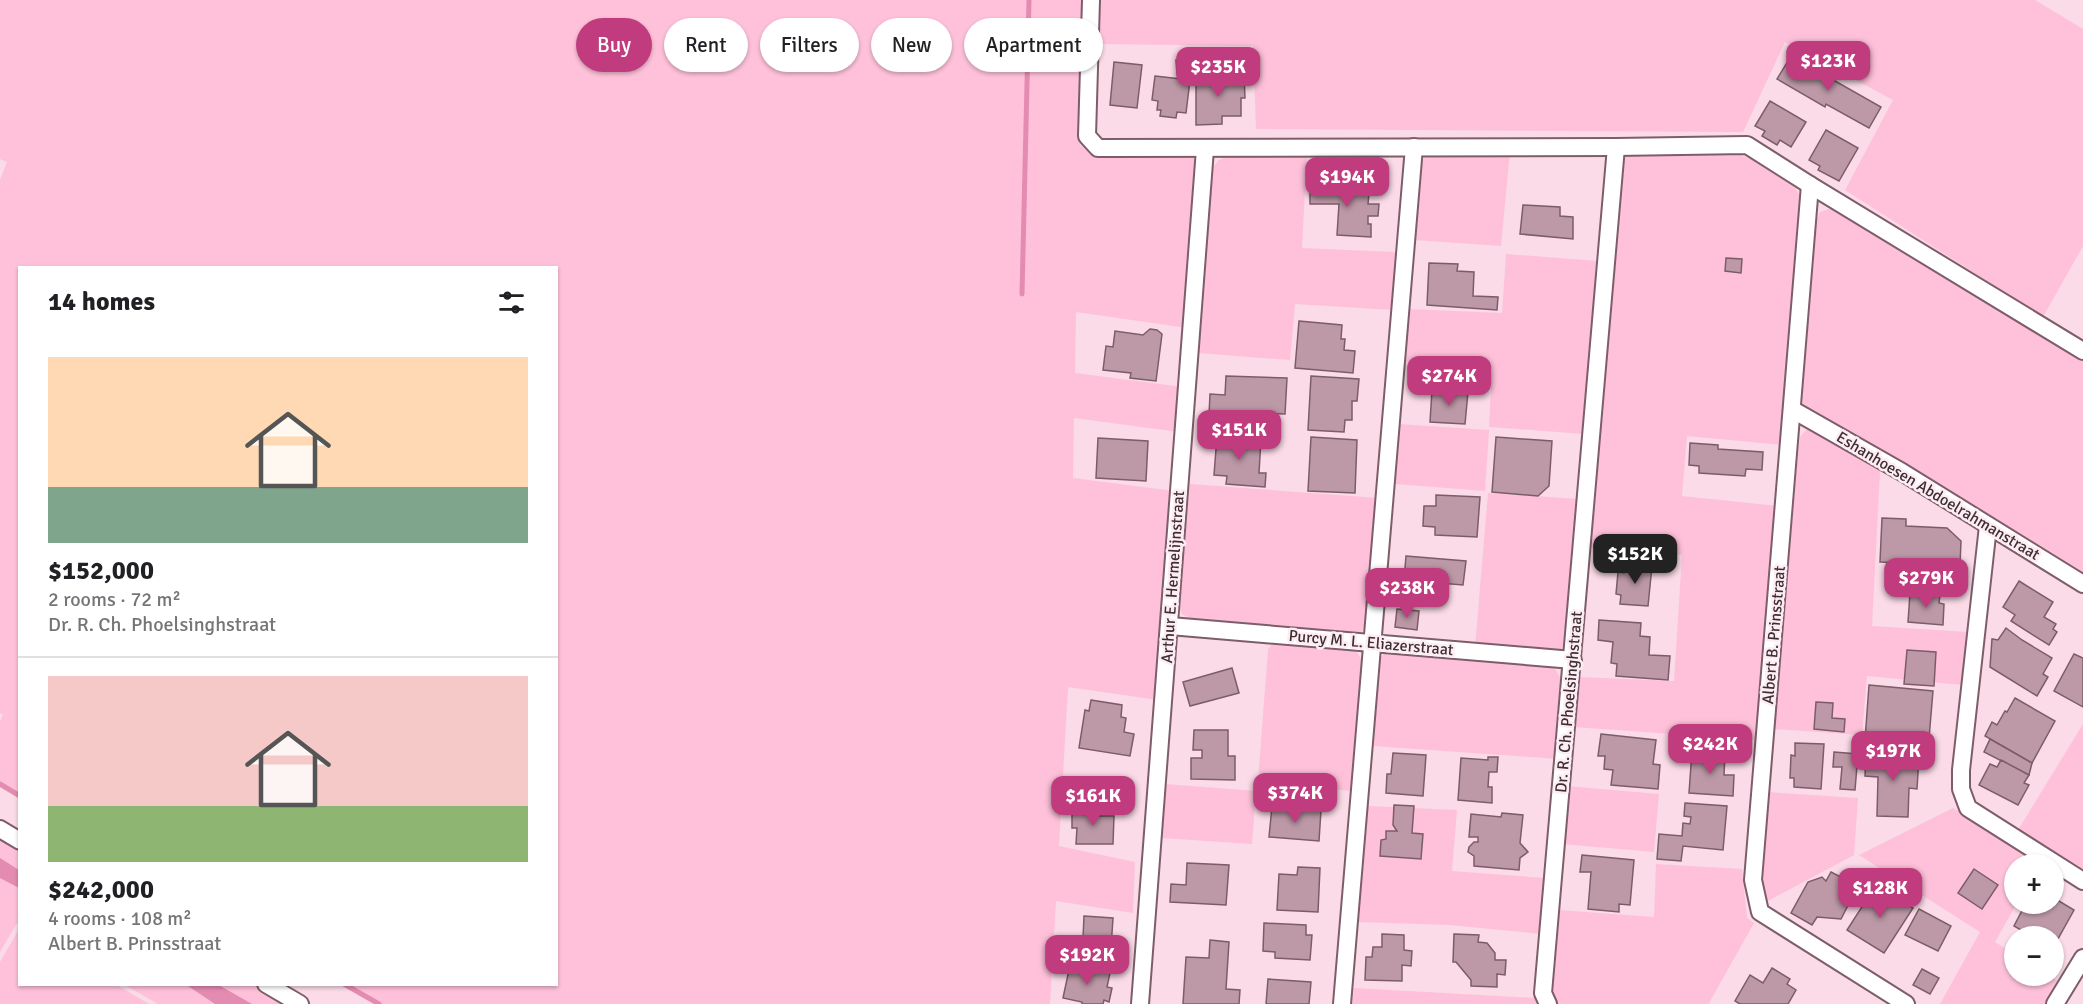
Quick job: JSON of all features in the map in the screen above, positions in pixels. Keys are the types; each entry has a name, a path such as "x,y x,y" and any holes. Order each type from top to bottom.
{"street":[{"path":"1091,0 1087,136 1098,148 1747,145 2083,351"},
{"path":"1342,1004 1414,147"},
{"name":"Dr. R. Ch. Phoelsinghstraat","path":"1548,1004 1543,993 1616,147"},
{"name":"Arthur E. Hermelijnstraat","path":"1140,1004 1205,149"},
{"name":"Albert B. Prinsstraat","path":"1810,185 1753,880 1760,912 1906,1004"},
{"name":"Eshanhoesen Abdoelrahmanstraat","path":"1792,410 1902,472 2083,584"},
{"path":"1988,526 1961,770 1961,789 1968,808 2083,881"},
{"name":"Purcy M. L. Eliazerstraat","path":"1170,626 1573,660"},
{"path":"0,829 18,840"},
{"path":"2055,1004 2083,958"},
{"path":"269,986 300,1004"}],"shaded area":[{"path":"0,0 1084,0 1084,18 964,18 964,72 1082,72 1080,145 1100,155 1194,158 1199,162 1187,328 1076,312 1075,373 1183,387 1179,432 1074,418 1073,478 1174,491 1158,700 1068,687 1059,846 1135,862 1133,913 1056,901 1050,1004 379,1004 348,986 558,986 558,266 18,266 18,795 0,784 0,721 3,715 0,713 0,180 7,162 0,159"},
{"path":"1100,0 2035,0 2083,29 2083,246 2043,317 1845,190 1893,100 1785,42 1743,132 1256,129 1253,46 1103,44 1103,18 1099,18"},
{"path":"1510,151 1501,246 1414,240 1420,163 1428,154"},
{"path":"1725,151 1754,160 1783,176 1796,189 1801,203 1784,445 1687,436 1682,496 1778,506 1758,740 1573,727 1577,677 1674,681 1682,555 1589,548 1619,165 1626,157 1636,153"},
{"path":"1307,153 1302,248 1396,252 1393,310 1295,304 1290,360 1198,353 1212,168 1219,160 1232,154"},
{"path":"1829,209 1839,210 2083,357 2083,577 1804,409 1800,404 1813,230 1820,212"},
{"path":"1506,254 1598,261 1584,434 1489,427 1492,368 1403,361 1408,309 1502,313"},
{"path":"1399,424 1489,430 1485,491 1395,484"},
{"path":"1814,429 1868,460 1880,471 1872,626 1968,632 1963,685 1867,676 1862,735 1774,729 1798,451 1800,437 1806,430"},
{"path":"1190,484 1378,498 1368,615 1362,632 1351,635 1193,620 1182,614 1178,605"},
{"path":"1488,493 1580,499 1568,637 1565,646 1559,652 1475,647"},
{"path":"1274,642 1348,647 1357,652 1362,661 1351,791 1258,781 1268,649"},
{"path":"1386,652 1546,664 1556,670 1566,689 1558,759 1373,746 1378,660"},
{"path":"2083,724 2083,869 2064,858 2064,854 2058,854 2018,830"},
{"path":"1166,784 1256,791 1252,844 1162,838"},
{"path":"1567,786 1659,794 1654,852 1562,844"},
{"path":"1768,792 1858,798 1854,855 1766,902 1760,891"},
{"path":"1368,806 1457,810 1452,871 1545,878 1541,934 1450,925 1357,922"},
{"path":"1953,808 2029,854 2004,854 2004,914 2011,914 1995,942 2004,948 2004,986 2056,986 2045,1004 1940,1004 1980,932 1859,855"},
{"path":"0,831 18,842 18,924 0,952"},
{"path":"0,858 18,869 18,887 0,878"},
{"path":"1656,864 1742,869 1747,918 1754,923 1710,1004 1554,1004 1550,985 1559,910 1654,917"},
{"path":"18,931 18,986 118,986 149,1004 0,1004 0,962"},
{"path":"126,986 263,986 294,1004 158,1004"},
{"path":"188,986 220,986 252,1004 215,1004"},
{"path":"1354,988 1536,998 1538,1004 1352,1004"}],"building":[{"path":"1791,56 1881,107 1869,128 1826,104 1825,107 1777,79"},
{"path":"1176,60 1191,60 1191,73 1177,74"},
{"path":"1114,62 1142,65 1137,108 1110,105"},
{"path":"1244,75 1245,98 1241,98 1241,116 1222,116 1222,124 1196,125 1196,76"},
{"path":"1155,76 1190,80 1186,113 1177,112 1176,118 1160,116 1161,110 1157,110 1158,101 1152,100"},
{"path":"1770,101 1806,122 1791,147 1780,140 1777,145 1762,136 1765,131 1755,126"},
{"path":"1826,130 1858,148 1839,181 1818,170 1820,166 1809,160"},
{"path":"1332,182 1355,183 1354,193 1369,193 1368,204 1379,204 1378,216 1368,216 1368,224 1371,224 1371,237 1337,235 1339,204 1310,204 1310,186 1332,186"},
{"path":"1523,205 1560,207 1560,216 1573,217 1573,239 1520,234"},
{"path":"1726,258 1742,259 1741,273 1725,271"},
{"path":"1429,263 1458,264 1457,271 1474,272 1473,296 1498,297 1497,310 1427,305"},
{"path":"1299,321 1342,325 1341,339 1345,339 1344,350 1355,351 1353,373 1295,368"},
{"path":"1150,329 1162,334 1156,381 1130,378 1131,373 1103,370 1106,346 1113,347 1115,331 1143,335"},
{"path":"1226,376 1287,378 1285,414 1259,413 1258,427 1229,425 1229,416 1209,415 1210,394 1225,395"},
{"path":"1311,376 1359,379 1357,401 1352,401 1352,420 1345,420 1344,432 1308,430"},
{"path":"1432,390 1468,392 1465,424 1430,422"},
{"path":"1217,436 1261,439 1259,473 1266,473 1265,487 1226,484 1227,476 1214,475"},
{"path":"1311,437 1357,440 1355,493 1308,491"},
{"path":"1496,437 1552,441 1549,486 1538,496 1492,492"},
{"path":"1098,438 1148,441 1146,481 1096,478"},
{"path":"1690,443 1718,445 1718,449 1763,452 1762,470 1746,469 1745,476 1699,473 1699,466 1689,465"},
{"path":"1436,495 1480,497 1477,537 1435,535 1435,527 1423,526 1424,506 1436,506"},
{"path":"1882,518 1906,519 1906,526 1947,528 1961,541 1960,565 1880,562"},
{"path":"1406,556 1466,561 1463,585 1404,580"},
{"path":"1625,564 1652,566 1648,606 1620,604 1621,595 1616,594 1618,572 1624,573"},
{"path":"2019,581 2053,602 2044,617 2056,624 2053,629 2057,632 2049,645 2011,621 2015,615 2003,607"},
{"path":"1910,593 1940,595 1939,603 1944,604 1943,625 1908,622"},
{"path":"1397,609 1419,611 1417,630 1395,627"},
{"path":"1599,620 1641,623 1640,636 1650,637 1649,655 1670,656 1668,680 1616,676 1617,664 1611,663 1613,642 1598,640"},
{"path":"2006,628 2052,658 2043,674 2048,677 2037,696 1990,667 1992,639 1998,640"},
{"path":"1907,650 1936,652 1934,686 1904,684"},
{"path":"2074,654 2083,658 2083,707 2054,691"},
{"path":"1232,668 1239,693 1190,706 1183,682"},
{"path":"1869,685 1933,691 1928,750 1881,746 1881,742 1865,740"},
{"path":"2015,698 2055,721 2032,763 1985,736 1992,722 1997,725"},
{"path":"1091,700 1122,705 1121,717 1126,718 1124,732 1134,734 1130,756 1079,748 1085,710 1089,711"},
{"path":"1816,702 1833,703 1832,718 1845,719 1844,732 1814,729"},
{"path":"1194,730 1228,730 1228,756 1235,756 1235,780 1191,779 1191,758 1202,758 1202,750 1193,750"},
{"path":"1601,734 1656,740 1653,764 1660,765 1658,789 1611,785 1613,770 1604,769 1605,756 1598,756"},
{"path":"1990,739 2032,763 2029,775 1984,752"},
{"path":"1795,743 1824,744 1821,789 1794,787 1794,778 1790,778 1791,755 1795,756"},
{"path":"1692,751 1725,753 1724,775 1734,775 1733,796 1689,793"},
{"path":"1834,752 1858,754 1855,790 1840,789 1842,767 1833,767"},
{"path":"1393,753 1426,755 1423,796 1386,793 1387,774 1391,774"},
{"path":"1866,754 1919,756 1917,789 1909,788 1908,817 1877,816 1878,777 1865,776"},
{"path":"1488,757 1498,757 1497,772 1489,772 1488,787 1492,787 1492,803 1458,800 1461,758 1488,760"},
{"path":"2001,760 2029,775 2024,783 2029,785 2018,805 1979,785 1990,764 1997,767"},
{"path":"1685,803 1727,806 1723,850 1683,846 1681,861 1657,859 1659,834 1682,836 1683,823 1690,824 1691,817 1684,816"},
{"path":"1394,805 1414,806 1412,833 1423,834 1421,859 1380,856 1381,840 1386,839 1386,831 1397,831 1393,825"},
{"path":"1272,806 1321,810 1319,841 1269,837"},
{"path":"1072,808 1087,808 1087,812 1097,812 1097,816 1114,816 1113,844 1076,844 1077,828 1072,828"},
{"path":"1502,813 1523,815 1520,843 1528,852 1520,858 1519,870 1474,866 1474,856 1468,852 1474,842 1478,842 1478,837 1469,837 1471,814 1501,817"},
{"path":"1582,855 1634,860 1630,905 1619,904 1619,912 1588,909 1591,872 1580,872"},
{"path":"1187,863 1229,865 1226,905 1170,902 1171,884 1186,885"},
{"path":"1298,867 1320,868 1318,912 1277,910 1279,874 1297,875"},
{"path":"1974,869 1998,885 1982,909 1958,893"},
{"path":"1831,872 1858,886 1841,919 1817,917 1812,925 1791,913 1808,882 1822,877 1826,881"},
{"path":"1876,885 1913,908 1884,953 1847,930"},
{"path":"2064,904 2074,910 2064,928 2064,926 2014,926 2020,914 2064,914"},
{"path":"1919,909 1951,926 1938,951 1905,935"},
{"path":"1084,916 1113,918 1110,963 1082,961"},
{"path":"1264,923 1306,925 1306,935 1312,935 1310,960 1275,958 1275,952 1263,951"},
{"path":"1382,934 1404,935 1404,950 1412,951 1411,966 1402,965 1402,981 1365,980 1366,957 1372,957 1373,947 1382,947"},
{"path":"1454,934 1479,935 1478,942 1487,943 1495,953 1495,960 1506,960 1505,975 1497,974 1497,987 1471,986 1471,980 1456,962 1453,962"},
{"path":"1210,940 1229,942 1226,989 1240,990 1239,1004 1183,1004 1186,957 1209,958"},
{"path":"1070,965 1110,973 1107,987 1112,988 1109,1002 1104,1000 1103,1004 1082,1004 1082,1002 1063,998"},
{"path":"1772,968 1790,979 1787,984 1796,990 1788,1004 1740,1004 1735,1001 1750,975 1763,983"},
{"path":"1922,969 1939,978 1930,994 1913,985"},
{"path":"1268,979 1311,982 1309,1004 1266,1004"}],"waterway":[{"path":"1022,294 1029,0"},
{"path":"0,784 18,795"},
{"path":"348,986 379,1004"}]}
